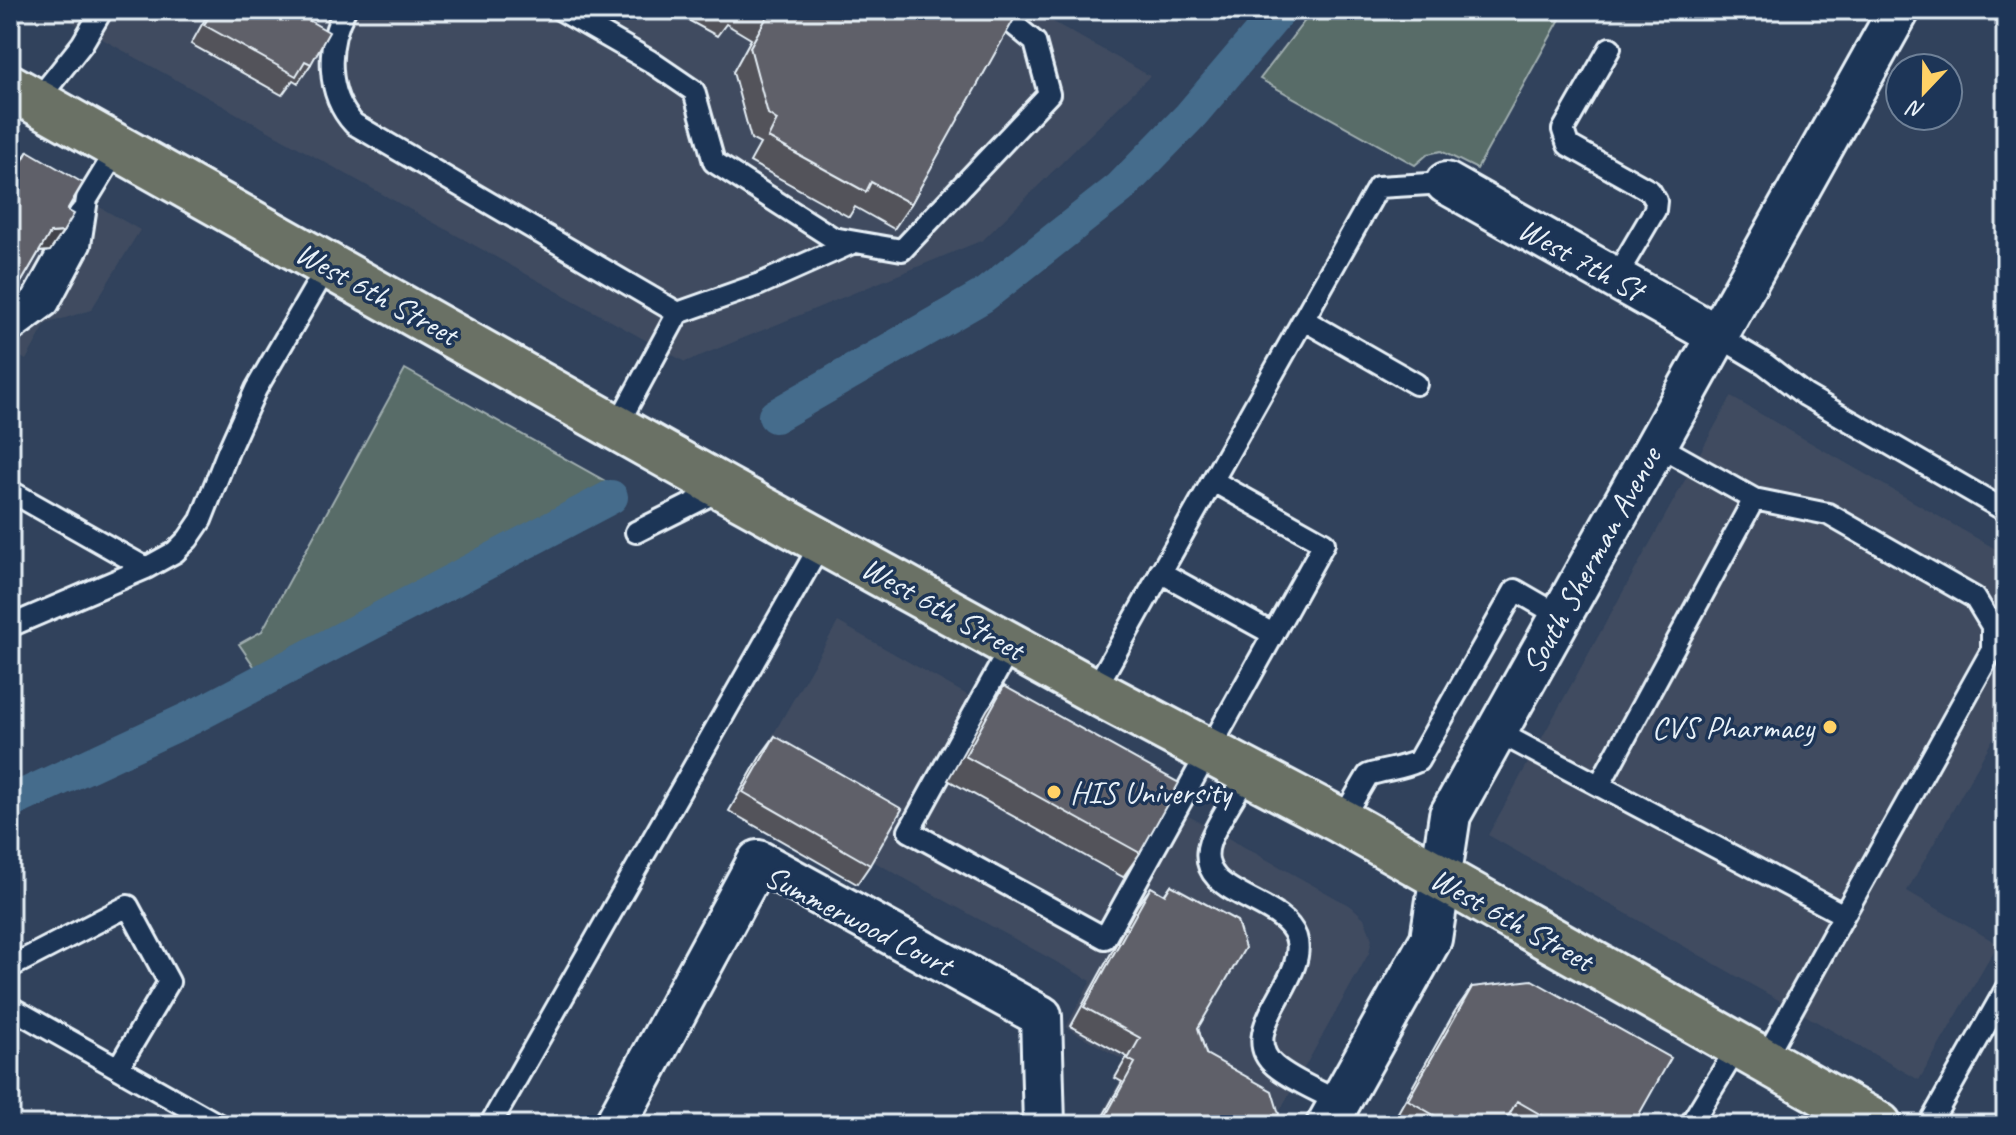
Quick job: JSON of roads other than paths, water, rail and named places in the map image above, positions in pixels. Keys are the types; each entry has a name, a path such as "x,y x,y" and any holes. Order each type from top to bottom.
{"main road":[{"name":"West 6th Street","path":"17,92 822,542 1094,691 1341,821 1879,1125"}],"street":[{"name":"South Sherman Avenue","path":"1333,1114 1431,939 1450,815 1899,10"},
{"name":"West 7th St","path":"1446,183 1716,335"},
{"name":"Summerwood Court","path":"615,1125 758,861 1041,1016 1044,1125"}],"lane":[{"path":"17,92 79,49 102,10"},
{"path":"345,10 334,31 332,81 343,112 354,124 678,313"},
{"path":"561,10 650,61 694,91 714,162 833,238 902,250 1049,94 1035,42 996,10"},
{"path":"1610,48 1563,130 1568,145 1650,191 1656,201 1655,210 1615,278"},
{"path":"10,310 32,299 118,148"},
{"path":"1094,691 1378,187 1446,183"},
{"path":"10,333 48,305 80,245 87,199"},
{"path":"617,426 678,313 760,284 852,243"},
{"path":"10,626 146,568 175,552 188,539 201,520 256,389 328,265"},
{"path":"1304,320 1416,384"},
{"path":"1716,335 1765,364 1805,395 2006,511"},
{"path":"1656,444 1754,499 1828,514 1975,598 1992,626 1992,650 1844,915 1751,1053 1690,1125"},
{"path":"1011,646 909,831 1105,938 1324,543 1213,481"},
{"path":"636,532 724,488"},
{"path":"10,491 146,568"},
{"path":"1600,784 1754,499"},
{"path":"490,1125 822,542"},
{"path":"1160,572 1273,634"},
{"path":"1341,821 1368,775 1403,769 1418,761 1515,590 1560,616"},
{"path":"1496,731 1844,915"},
{"path":"1249,771 1209,843 1209,868 1223,885 1281,916 1296,936 1299,959 1263,1027 1264,1049 1274,1065 1333,1114"},
{"path":"10,967 128,906 169,982 118,1068"},
{"path":"1929,1125 2006,989"},
{"path":"10,1007 219,1125"}],"waterway":[{"path":"775,416 983,296 1120,188 1190,116 1280,10"},
{"path":"10,802 193,717 611,497"}],"place":[{"name":"CVS Pharmacy","path":"1830,727"},
{"name":"HIS University","path":"1054,792"}]}
